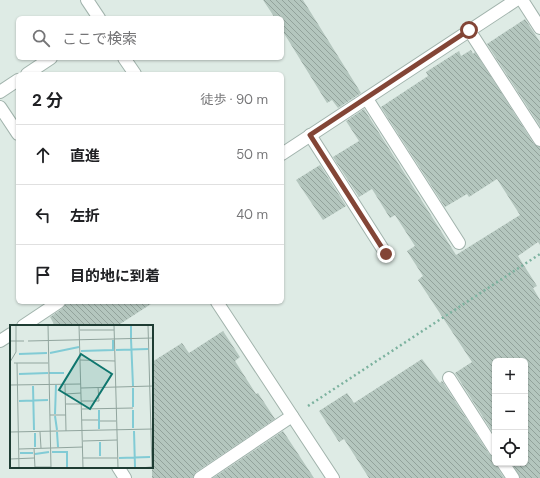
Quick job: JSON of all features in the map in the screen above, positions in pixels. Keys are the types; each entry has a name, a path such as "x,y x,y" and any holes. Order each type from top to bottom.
{"street":[{"path":"87,0 98,16"},
{"path":"284,153 516,0"},
{"path":"522,0 540,28"},
{"path":"469,30 540,140"},
{"path":"30,72 48,60"},
{"path":"125,60 134,72"},
{"path":"0,92 16,81"},
{"path":"367,98 459,244"},
{"path":"0,107 16,131"},
{"path":"310,135 386,254"},
{"path":"26,325 56,304"},
{"path":"218,304 333,478"},
{"path":"0,342 10,335"},
{"path":"449,378 492,445"},
{"path":"200,478 292,416"},
{"path":"505,466 513,478"},
{"path":"119,468 125,478"}],"path":[{"path":"292,416 540,254"}],"building":[{"path":"263,0 303,0 361,93 338,108 332,100 327,103 284,33 284,16 274,16"},
{"path":"525,19 540,42 540,126 487,44"},
{"path":"471,50 473,54 475,52 534,144 540,147 540,245 538,242 518,256 537,286 533,288 540,300 540,478 520,478 514,466 528,466 528,358 492,358 492,431 455,373 472,362 418,280 423,276 407,251 415,246 395,215 390,218 372,189 359,197 333,157 359,141 346,121 364,109 456,255 520,215 497,179 469,197 467,194 445,207 381,107 428,76 426,72 459,51 461,56"},
{"path":"320,165 346,206 323,220 296,180"},
{"path":"65,304 151,304 119,325 54,325 50,317 63,308"},
{"path":"223,331 240,357 235,361 256,394 258,393 275,419 196,472 193,478 152,478 153,361 182,343 189,353"},
{"path":"422,359 440,383 442,381 489,454 492,456 492,466 497,466 504,478 369,478 344,439 339,442 319,411 347,393 354,403"},
{"path":"283,431 314,478 213,478"}],"route":[{"path":"386,254 310,135 469,30"}]}
